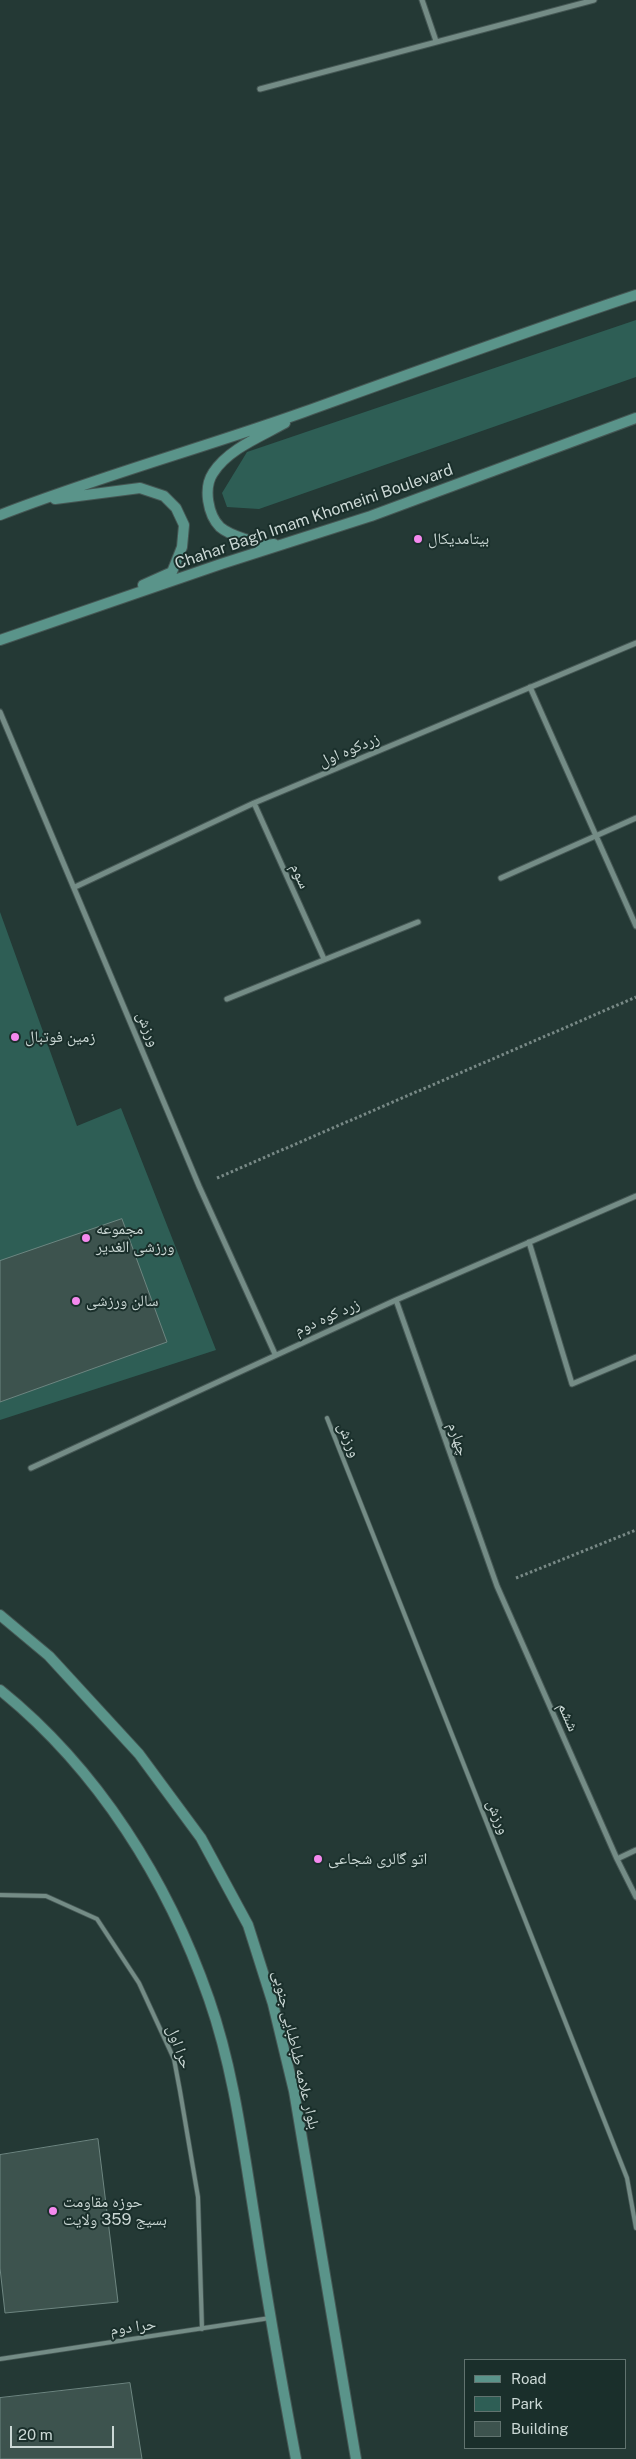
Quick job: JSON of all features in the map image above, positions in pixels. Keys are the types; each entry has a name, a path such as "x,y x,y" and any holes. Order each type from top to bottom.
{"main road":[{"path":"0,515 303,412 462,354 636,295"},
{"path":"303,412 232,454 212,474 207,492 210,510 220,527 232,535 267,546 371,516"},
{"name":"Chahar Bagh Imam Khomeini Boulevard","path":"0,640 221,564 371,516 636,418"},
{"path":"35,502 140,488 164,496 176,508 184,525 182,547 172,572 71,617"},
{"name":"بلوار علامه طباطبایی جنوبی","path":"0,1615 49,1656 140,1754 201,1838 248,1925 273,2004 294,2091 356,2459"},
{"path":"0,1690 23,1708 92,1782 143,1856 182,1928 210,2001 234,2090 270,2318 296,2459"}],"street":[{"path":"422,0 436,41"},
{"path":"260,90 436,41 594,0"},
{"name":"زردکوه اول","path":"75,887 254,804 636,643"},
{"path":"530,687 636,926"},
{"name":"ورزش","path":"0,712 199,1186 276,1354"},
{"name":"سوم","path":"254,804 324,959"},
{"path":"501,878 636,818"},
{"path":"227,999 418,922"},
{"name":"زرد کوه دوم","path":"31,1468 396,1300 636,1196"},
{"path":"529,1242 572,1384 636,1357"},
{"name":"چهارم","path":"396,1300 497,1586"},
{"name":"ششم","path":"497,1586 616,1859 636,1897"},
{"path":"616,1859 636,1850"}],"lane":[{"name":"ورزش","path":"327,1418 627,2178 636,2228"},
{"name":"حرا اول","path":"0,1895 46,1896 97,1919 139,1983 174,2059 198,2197 202,2329"},
{"name":"حرا دوم","path":"0,2359 270,2318"}],"path":[{"path":"199,1186 636,997"},
{"path":"497,1586 636,1530"}],"green space":[{"path":"636,320 636,377 259,509 227,507 222,493 247,452"},
{"name":"مجموعه ورزشی الغدیر","path":"0,912 77,1126 121,1108 216,1350 0,1420"}],"building":[{"name":"سالن ورزشی","path":"122,1219 167,1342 0,1402 0,1261"},
{"name":"حوزه مقاومت بسیج 359 ولایت","path":"98,2139 118,2302 5,2313 0,2268 0,2155"},
{"path":"130,2383 142,2459 0,2459 0,2398"}],"place":[{"name":"بیتامدیکال","path":"418,539"},
{"name":"زمین فوتبال","path":"15,1037"},
{"name":"مجموعه ورزشی الغدیر","path":"86,1238"},
{"name":"سالن ورزشی","path":"76,1301"},
{"name":"اتو گالری شجاعی","path":"318,1859"},
{"name":"حوزه مقاومت بسیج 359 ولایت","path":"53,2211"}]}
